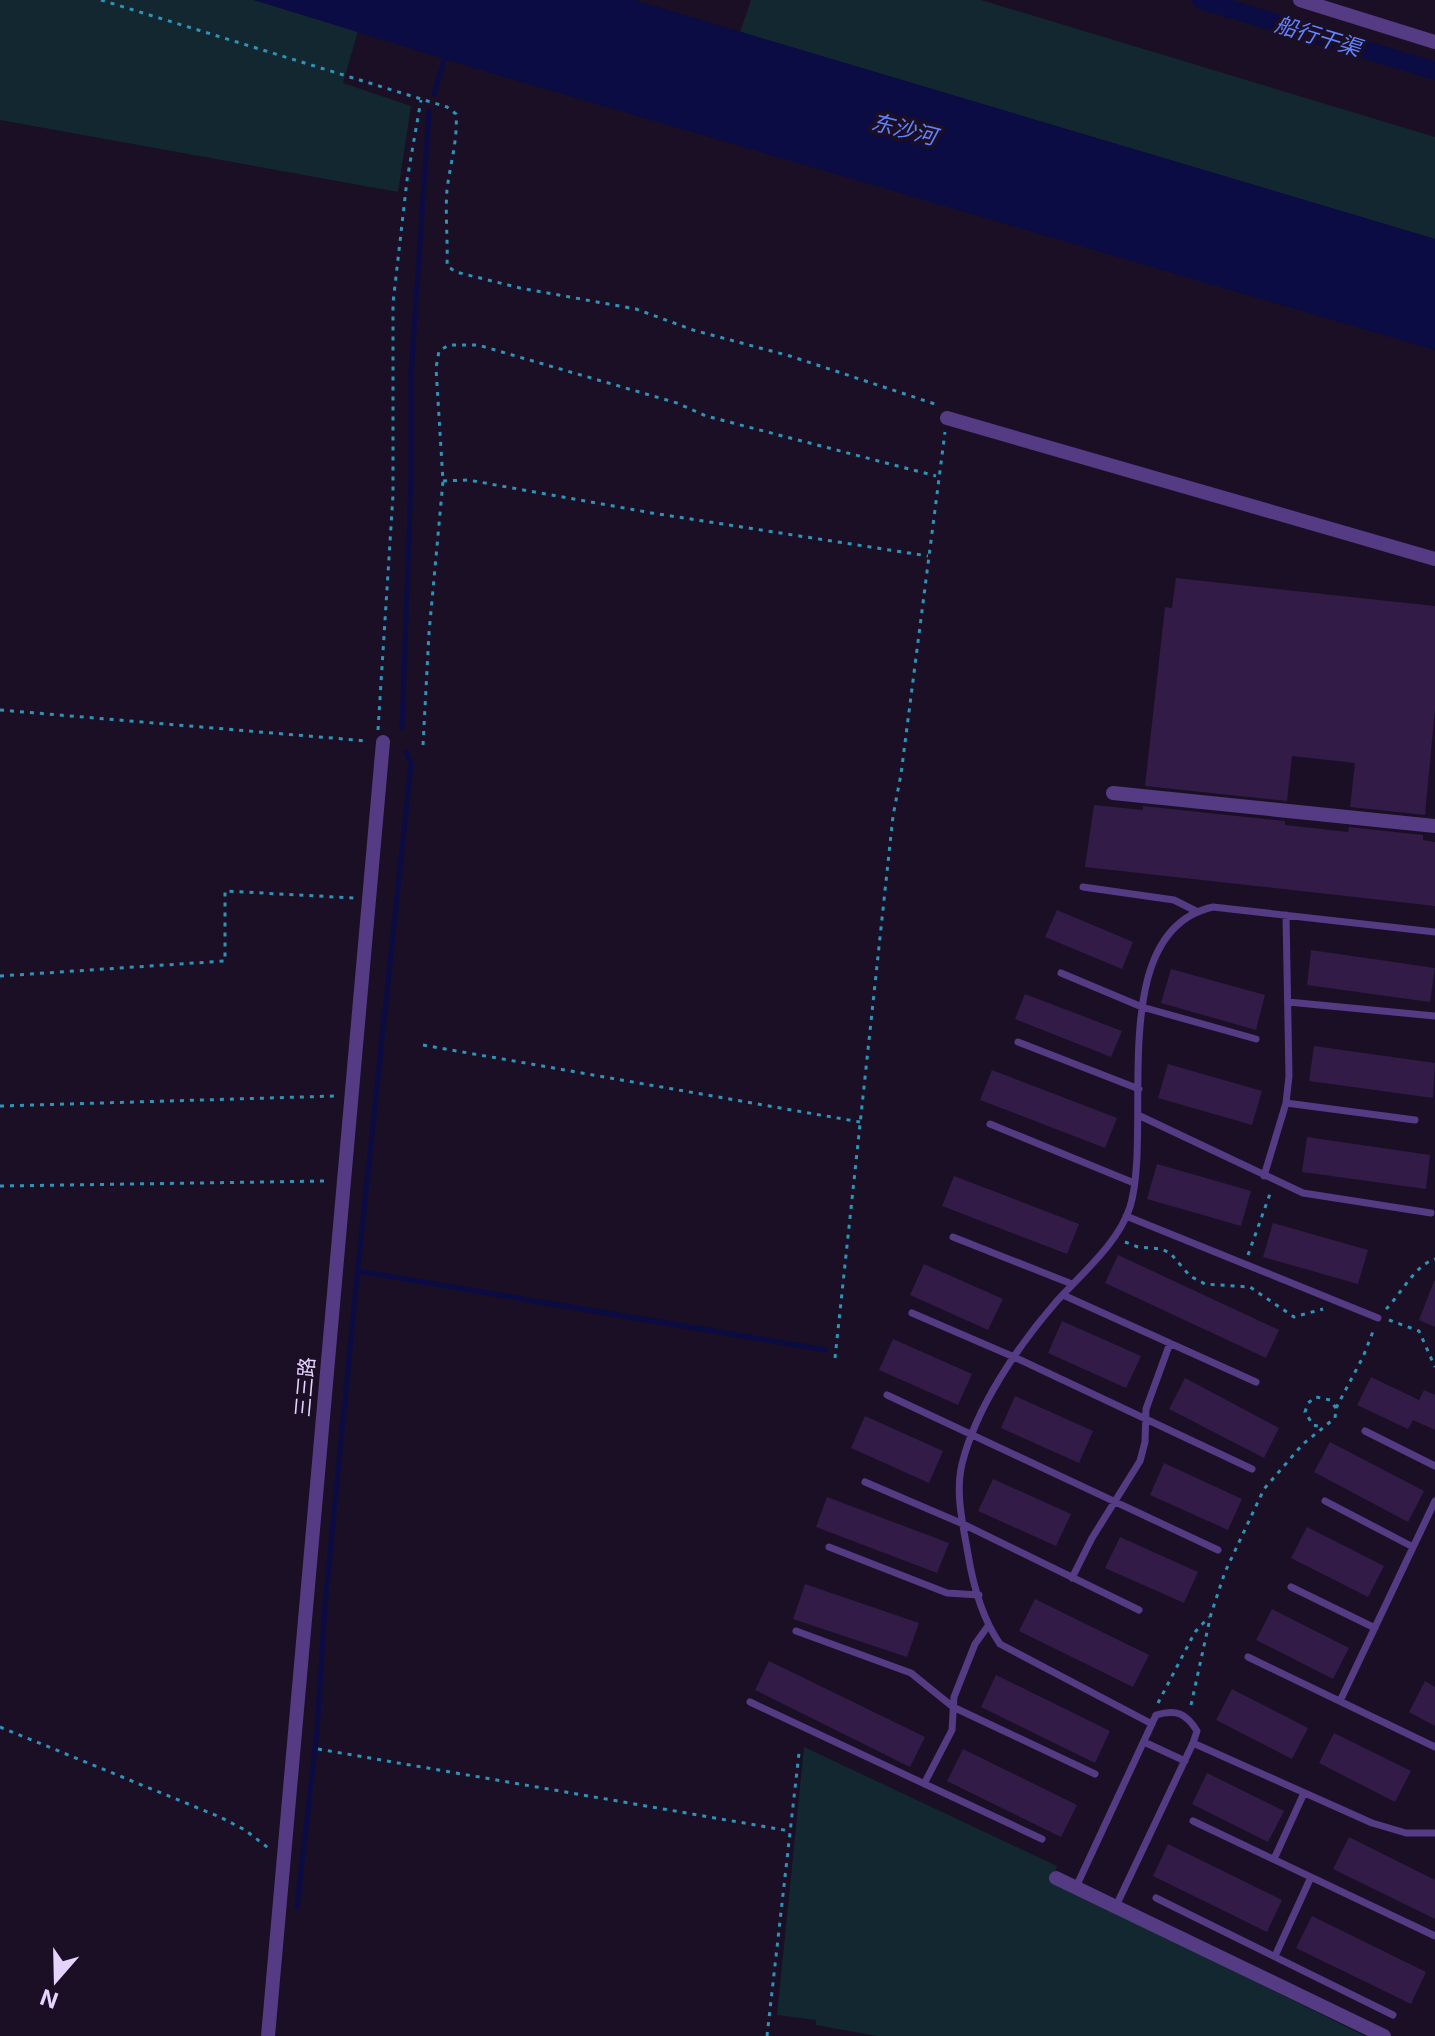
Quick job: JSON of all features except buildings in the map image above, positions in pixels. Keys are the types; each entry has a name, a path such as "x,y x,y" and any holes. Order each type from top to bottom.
{"street":[{"path":"1300,0 1435,42"},
{"path":"947,418 1435,559"},
{"name":"三三路","path":"268,2036 369,899 380,742"},
{"path":"1113,793 1435,826"},
{"path":"1056,1878 1384,2036"}],"lane":[{"path":"1083,887 1174,900 1196,911"},
{"path":"1152,1724 1000,1644 988,1626 959,1508 962,1465 982,1412 1014,1357 1113,1237 1126,1216 1134,1183 1142,1007 1148,975 1177,924 1196,911 1213,907 1435,932"},
{"path":"1264,1176 1286,1103 1289,1076 1286,915"},
{"path":"1061,973 1142,1007 1256,1039"},
{"path":"1288,1002 1435,1016"},
{"path":"1018,1042 1139,1089"},
{"path":"1286,1103 1415,1120"},
{"path":"1138,1115 1303,1193 1431,1213"},
{"path":"990,1124 1134,1183"},
{"path":"1126,1216 1378,1318"},
{"path":"953,1237 1072,1284"},
{"path":"1063,1295 1256,1382"},
{"path":"912,1313 1014,1357 1252,1469"},
{"path":"1072,1578 1140,1461 1145,1442 1146,1409 1170,1343"},
{"path":"887,1395 1218,1550"},
{"path":"1365,1431 1435,1466"},
{"path":"865,1482 963,1524 1139,1610"},
{"path":"1325,1501 1413,1547"},
{"path":"1340,1701 1435,1501"},
{"path":"829,1547 947,1593 979,1595"},
{"path":"1291,1587 1375,1628"},
{"path":"924,1784 952,1730 954,1697 975,1644 988,1626"},
{"path":"796,1631 911,1673 953,1707 1095,1774"},
{"path":"1248,1657 1435,1747"},
{"path":"750,1702 1042,1839"},
{"path":"1076,1887 1156,1715 1172,1710 1188,1717 1197,1731 1193,1743 1116,1906"},
{"path":"1144,1742 1185,1761"},
{"path":"1193,1743 1372,1823 1406,1833 1435,1833"},
{"path":"1274,1859 1304,1793"},
{"path":"1193,1821 1435,1936"},
{"path":"1275,1956 1311,1877"},
{"path":"1156,1898 1393,2015"}],"path":[{"path":"101,0 447,107 456,114 458,130 446,205 449,226 447,266 456,272 520,288 636,309 693,330 790,356 939,405 947,418 893,816 835,1358"},
{"path":"0,710 380,742 393,495 393,303 407,180 421,100"},
{"path":"423,745 429,633 443,481 436,368 439,351 449,345 478,345 509,353 677,403 706,416 938,477"},
{"path":"443,481 468,480 652,513 928,556"},
{"path":"0,976 225,961 225,891 369,899"},
{"path":"423,1045 860,1122"},
{"path":"0,1106 351,1096"},
{"path":"0,1186 344,1180"},
{"path":"1245,1262 1274,1181"},
{"path":"1113,1237 1138,1247 1162,1249 1171,1254 1196,1281 1214,1286 1250,1287 1294,1317 1331,1308"},
{"path":"1188,1717 1211,1614 1225,1572 1264,1489 1303,1444 1335,1418 1336,1408 1363,1357 1378,1318 1402,1293 1415,1271 1435,1257"},
{"path":"1378,1318 1419,1331 1435,1367"},
{"path":"1323,1427 1309,1421 1305,1412 1308,1403 1316,1397 1326,1397 1336,1408"},
{"path":"1156,1715 1158,1700 1195,1632 1211,1614"},
{"path":"0,1727 220,1817 245,1830 283,1860"},
{"path":"318,1749 790,1831"},
{"path":"767,2036 799,1753"}],"shaded area":[{"path":"0,0 254,0 358,31 343,83 411,106 398,192 0,120"},
{"path":"751,0 981,0 1435,137 1435,239 740,32"},
{"path":"804,1747 1057,1866 1052,1881 1365,2036 877,2036 816,2025 816,2020 777,2015"}],"water":[{"name":"东沙河","path":"254,0 634,0 1435,239 1435,350 464,65"}],"waterway":[{"name":"船行干渠","path":"1201,0 1435,71"},
{"path":"434,94 446,53"},
{"path":"402,728 411,481 411,375 429,111"},
{"path":"297,1907 317,1731 325,1605 358,1267 411,764 406,752"},
{"path":"357,1271 826,1350"}]}
